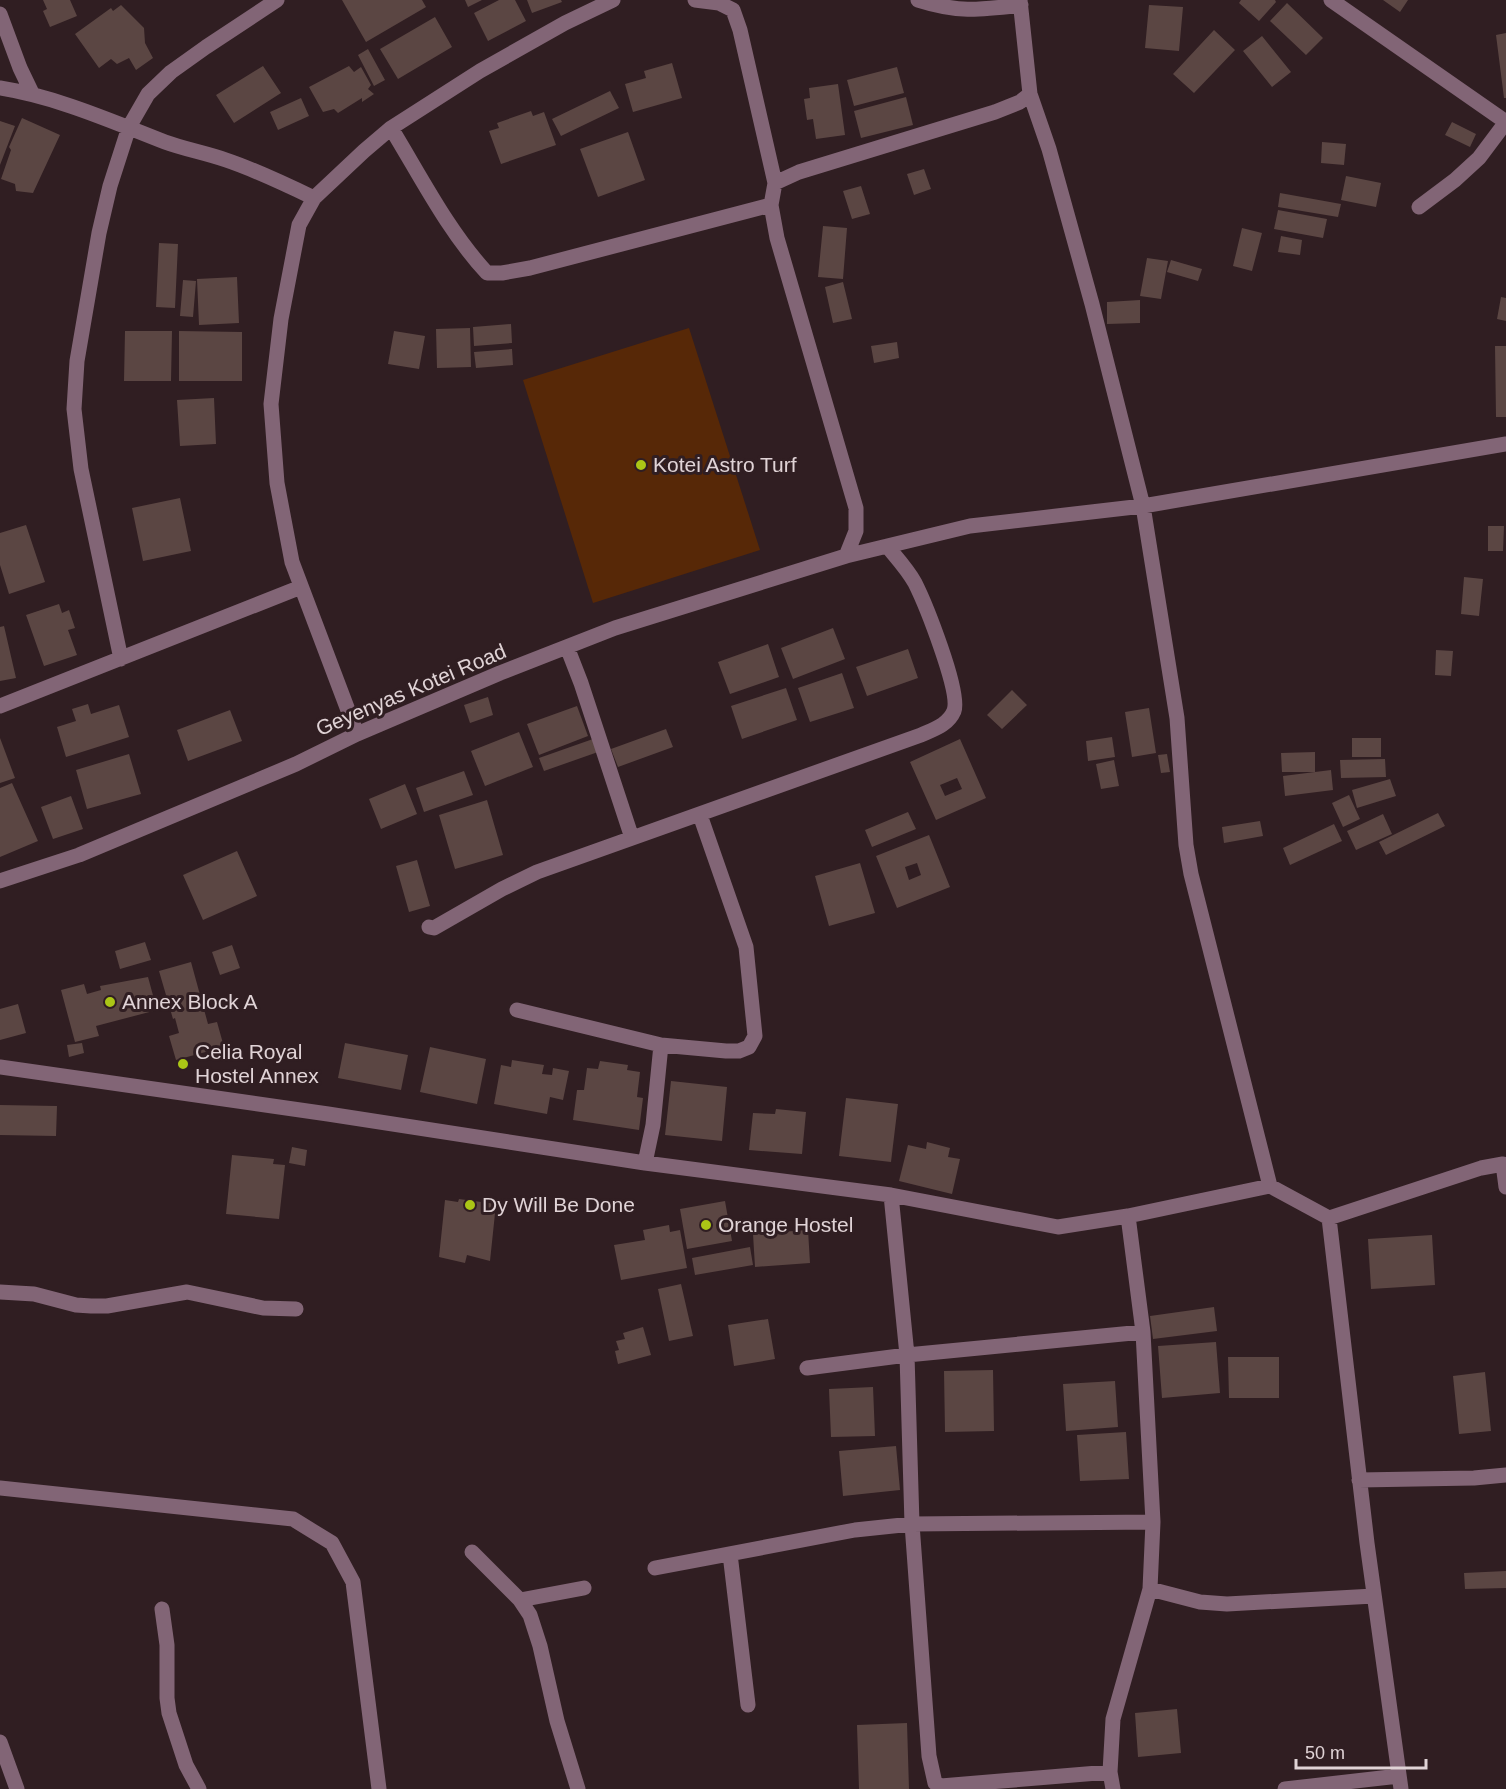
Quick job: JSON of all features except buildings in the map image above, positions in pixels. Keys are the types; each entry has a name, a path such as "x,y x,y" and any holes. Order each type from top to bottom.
{"street":[{"path":"121,659 81,468 74,409 77,361 99,233 110,186 129,127 148,94 171,72 278,0"},
{"path":"357,734 301,587 286,537 277,483 271,404 281,319 299,225 314,198 391,128 480,70 565,23 613,0"},
{"path":"695,0 721,2 733,10 740,30 775,183 771,205 777,238 856,508 856,531 846,556"},
{"path":"918,0 936,6 967,11 1021,3 1030,94 1049,149 1089,293 1143,506 1177,718 1186,845 1191,874 1270,1186"},
{"path":"1331,0 1506,122 1479,158 1455,180 1419,207"},
{"path":"0,14 32,93"},
{"path":"0,88 32,93 129,127 167,143 259,172 314,198"},
{"path":"775,183 799,172 995,112 1020,102 1030,94"},
{"path":"391,128 450,225 473,258 487,273 530,268 771,205"},
{"name":"Geyenyas Kotei Road","path":"0,881 101,846 296,764 357,734 567,647 659,613 846,556 970,526 1143,506 1506,444"},
{"path":"429,927 434,928 537,872 921,735 947,723 954,709 954,694 937,636 914,581 886,546"},
{"path":"0,706 301,587"},
{"path":"567,647 632,838"},
{"path":"516,1010 661,1045 740,1051 749,1047 754,1036 746,947 700,814"},
{"path":"645,1163 653,1125 661,1045"},
{"path":"0,1067 645,1163 891,1195 1058,1227 1128,1216 1270,1186 1329,1218 1481,1168 1504,1164 1506,1187"},
{"path":"891,1195 907,1355 912,1524 929,1756 935,1782 941,1786 947,1786 1110,1772"},
{"path":"1113,1789 1110,1772 1113,1719 1150,1589 1153,1522 1143,1332 1128,1216"},
{"path":"1285,1789 1400,1783 1359,1480 1329,1218"},
{"path":"0,1292 33,1294 76,1305 91,1306 107,1306 187,1292 263,1308 296,1309"},
{"path":"807,1368 907,1355 1143,1332"},
{"path":"1359,1480 1474,1478 1506,1475"},
{"path":"0,1488 294,1519 332,1543 353,1582 379,1789"},
{"path":"655,1568 855,1530 912,1524 1153,1522"},
{"path":"472,1552 520,1600 535,1627 557,1721 578,1789"},
{"path":"730,1554 748,1706"},
{"path":"520,1600 584,1588"},
{"path":"1150,1589 1200,1602 1227,1604 1374,1596"},
{"path":"162,1609 167,1645 166,1698 169,1713 186,1765 199,1789"},
{"path":"0,1742 17,1789"}],"shaded area":[{"name":"Kotei Astro Turf","path":"689,328 760,550 593,603 523,380"}],"place":[{"name":"Kotei Astro Turf","path":"641,465"},
{"name":"Annex Block A","path":"110,1002"},
{"name":"Celia Royal Hostel Annex","path":"183,1064"},
{"name":"Dy Will Be Done","path":"470,1205"},
{"name":"Orange Hostel","path":"706,1225"}]}
